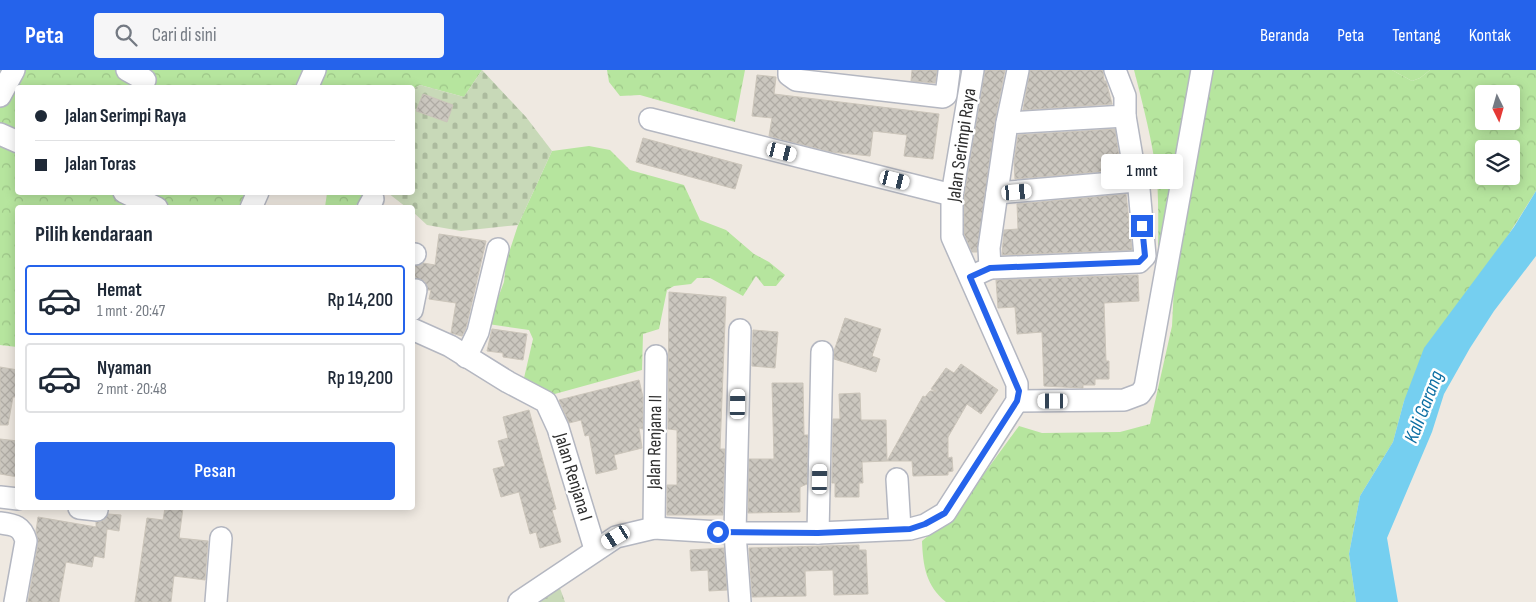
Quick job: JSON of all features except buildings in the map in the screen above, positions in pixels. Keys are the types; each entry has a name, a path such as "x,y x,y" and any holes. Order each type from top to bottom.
{"street":[{"path":"0,96 14,70"},
{"path":"308,85 315,70"},
{"path":"789,70 790,75 796,80 943,96 946,95 949,72"},
{"name":"Jalan Serimpi Raya","path":"972,70 952,195 952,238 1017,384 1017,401"},
{"path":"990,268 988,248 998,193 1007,122 1018,70"},
{"path":"970,277 990,268 1139,262 1143,260 1145,256 1139,189 1116,116 1125,96 1115,70"},
{"path":"519,602 595,549 616,537 654,528 735,533 818,533 900,529 925,524 945,513 1017,401 1124,400 1140,394 1145,386 1202,70"},
{"path":"1007,122 1116,116"},
{"path":"650,119 952,195"},
{"path":"0,134 15,141"},
{"path":"998,193 1136,181"},
{"path":"130,195 151,205"},
{"path":"415,330 435,338 466,357 478,332 498,249"},
{"path":"740,330 735,533 740,602"},
{"path":"818,533 822,352"},
{"name":"Jalan Renjana II","path":"654,528 656,356"},
{"name":"Jalan Renjana I","path":"466,357 542,399 549,406 558,428 595,549"},
{"path":"897,479 900,529"},
{"path":"0,497 15,499"},
{"path":"0,523 18,526 24,533 26,542 16,602"},
{"path":"216,602 222,538"}],"green space":[{"path":"0,70 482,70 464,97 420,85 415,88 415,85 15,85 15,195 266,195 264,205 15,205 15,347 0,345"},
{"path":"482,70 526,117 552,151 518,225 461,231 427,225 415,214 415,205 403,205 391,195 415,195 415,88 420,85 464,97"},
{"path":"607,70 745,70 735,122 640,95 620,96 609,82"},
{"path":"1134,70 1392,70 1412,81 1420,78 1430,70 1536,70 1536,191 1404,401 1393,442 1360,496 1349,554 1356,602 946,602 939,596 930,582 923,559 922,541 956,512 1019,426 1042,433 1120,432 1150,424 1172,326 1174,287 1158,267 1157,179 1150,138"},
{"path":"1392,70 1430,70 1420,78 1412,81"},
{"path":"589,146 610,150 630,170 684,185 700,220 726,230 754,254 769,262 785,275 776,286 764,286 756,276 743,296 710,278 697,278 691,284 674,286 667,290 659,329 643,334 642,370 551,395 524,378 533,339 529,330 488,324 504,282 506,262 518,225 552,151"},
{"path":"327,195 367,195 356,205 325,205"},
{"path":"557,580 565,602 525,602"}],"water":[{"name":"Kali Garang","path":"1536,191 1536,256 1494,311 1444,394 1432,432 1387,538 1398,602 1356,602 1349,554 1360,496 1393,442 1404,401 1424,348 1514,227"}],"route":[{"path":"718,532 818,533 910,529 925,524 945,513 1017,401 1019,391 970,277 990,268 1139,262 1145,256 1142,226"}]}
